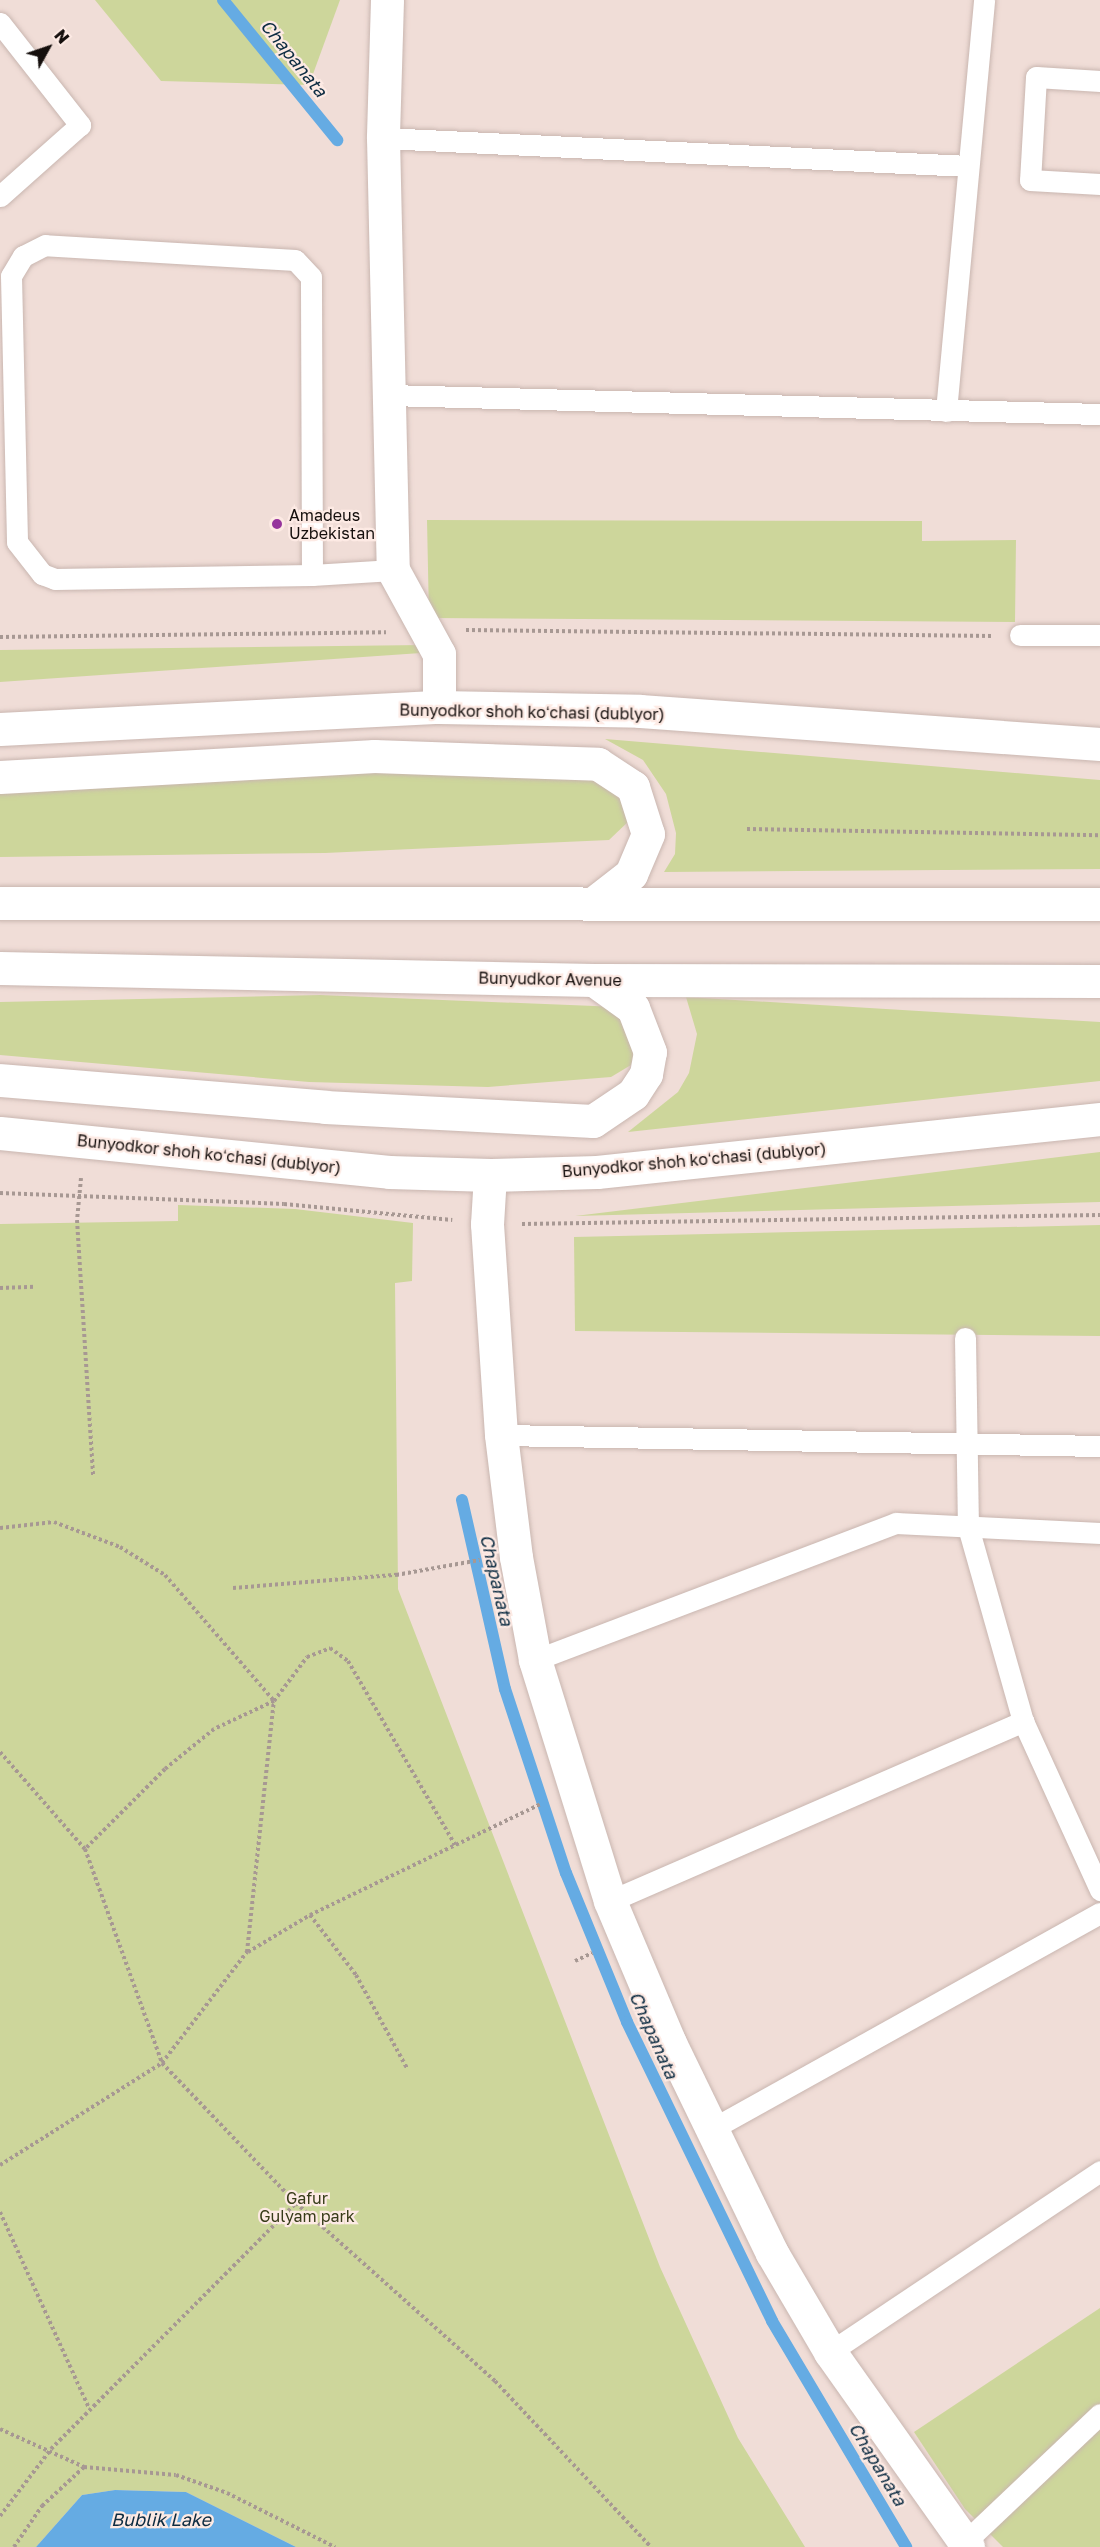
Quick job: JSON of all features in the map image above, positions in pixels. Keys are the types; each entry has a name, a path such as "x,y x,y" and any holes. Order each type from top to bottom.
{"street":[{"path":"387,0 383,138 393,570 421,629 439,654 439,707"},
{"name":"Bunyodkor shoh koʻchasi (dublyor)","path":"0,729 439,707 640,711 1100,744"},
{"path":"0,777 374,756 598,764 633,787 648,834 631,874 596,902"},
{"path":"0,903 1100,904"},
{"name":"Bunyudkor Avenue","path":"0,968 594,980 1100,981"},
{"path":"0,1080 325,1107 593,1121 633,1094 646,1074 650,1053 633,1008 594,980"},
{"name":"Bunyodkor shoh koʻchasi (dublyor)","path":"0,1133 388,1172 490,1175 597,1172 1100,1119"},
{"path":"490,1175 487,1224 501,1435 535,1660 610,1901 710,2130 830,2352 966,2545"}],"lane":[{"path":"946,411 984,0"},
{"path":"0,22 80,125 0,196"},
{"path":"1100,81 1036,77 1030,180 1100,184"},
{"path":"383,138 967,166"},
{"path":"312,575 311,276 295,260 45,245 23,256 11,276 16,542 23,555 55,579 312,575 393,570"},
{"path":"388,395 1100,414"},
{"path":"1020,635 1100,635"},
{"path":"965,1338 968,1527 1023,1721 1100,1890"},
{"path":"501,1435 1100,1446"},
{"path":"535,1660 896,1523 1100,1533"},
{"path":"610,1901 1023,1721"},
{"path":"710,2130 1100,1912"},
{"path":"830,2352 1100,2171"},
{"path":"966,2545 1100,2414"}],"path":[{"path":"0,637 421,629 1020,635"},
{"path":"747,829 1100,835"},
{"path":"0,1193 362,1210 487,1224 1100,1215"},
{"path":"80,1195 93,1475"},
{"path":"0,1288 35,1287"},
{"path":"0,1528 54,1522 120,1547 165,1575 274,1701"},
{"path":"233,1588 396,1575 465,1562"},
{"path":"247,1952 274,1701 295,1667 320,1648 330,1648 348,1662 454,1845"},
{"path":"85,1849 165,1768 214,1730 274,1701"},
{"path":"0,1752 85,1849 162,2063 296,2203 495,2381 651,2547"},
{"path":"0,2165 162,2063 247,1952 310,1915 532,1808"},
{"path":"310,1915 356,1975 407,2067"},
{"path":"575,1960 592,1954"},
{"path":"0,2516 51,2449 89,2408 296,2203"},
{"path":"0,2212 89,2408"},
{"path":"0,2428 51,2449 84,2467 176,2475 227,2493 334,2547"},
{"path":"14,2547 42,2506 84,2467"}],"green space":[{"path":"95,0 340,0 309,85 161,81"},
{"path":"427,520 922,521 922,541 1016,540 1015,622 429,618"},
{"path":"423,645 421,653 0,682 0,650"},
{"path":"605,739 1100,780 1100,869 664,872 675,854 676,833 666,794 643,760"},
{"path":"320,766 609,776 631,819 609,840 325,853 0,857 0,786"},
{"path":"320,995 619,1007 642,1033 631,1065 611,1077 488,1087 309,1082 0,1055 0,1002"},
{"path":"686,997 1100,1022 1100,1081 628,1132 678,1092 689,1073 697,1034"},
{"path":"1100,1152 1100,1202 575,1216"},
{"name":"Gafur Gulyam park","path":"178,1205 295,1209 413,1223 412,1281 395,1283 398,1589 660,2267 738,2438 805,2547 296,2547 186,2492 115,2490 82,2495 36,2547 0,2547 0,1224 178,1221"},
{"path":"1100,1225 1100,1336 575,1331 574,1237"},
{"path":"1100,2308 1100,2547 1003,2547 965,2509 914,2432"}],"water":[{"name":"Bublik Lake","path":"115,2490 186,2492 296,2547 36,2547 82,2495"}],"waterway":[{"name":"Chapanata","path":"223,0 337,140"},
{"name":"Chapanata","path":"462,1500 505,1689 566,1873 627,2022 772,2321 906,2547"}],"place":[{"name":"Amadeus Uzbekistan","path":"277,524"}]}
